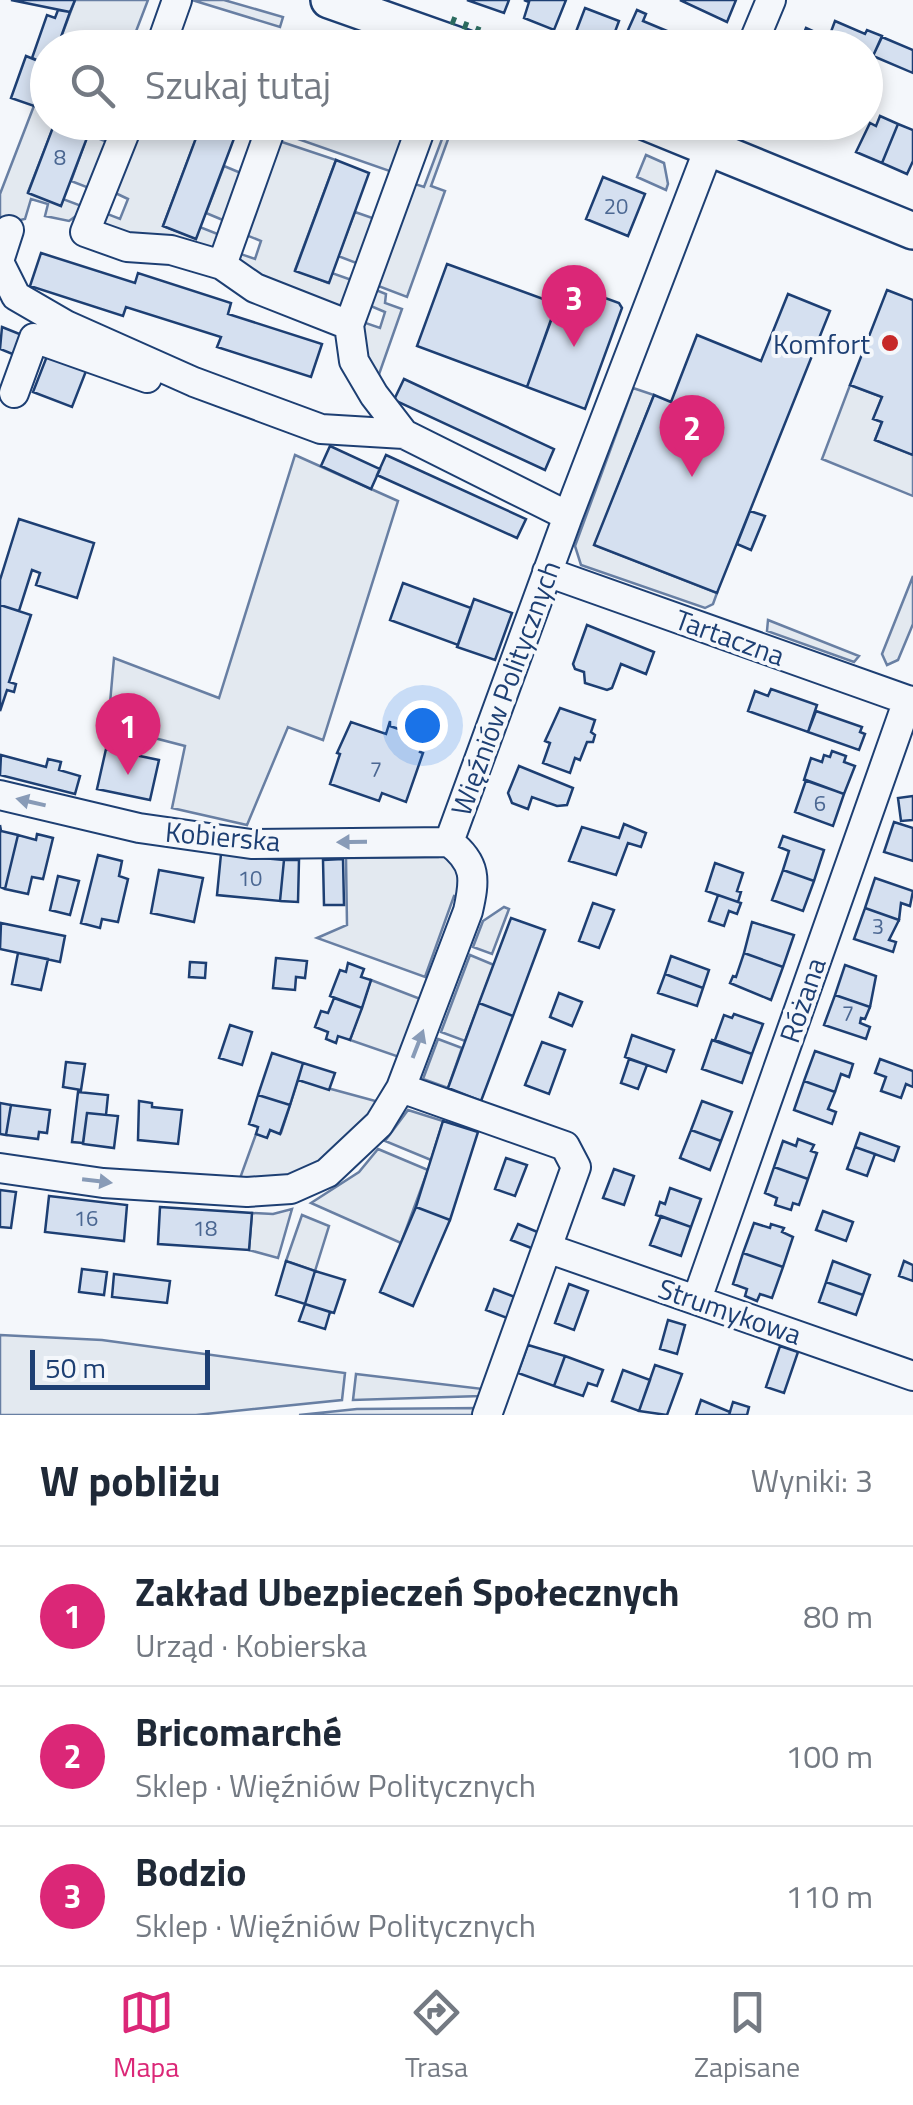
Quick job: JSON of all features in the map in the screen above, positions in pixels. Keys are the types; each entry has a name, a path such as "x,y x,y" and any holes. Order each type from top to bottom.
{"main road":[{"path":"329,0 412,30"},
{"path":"724,140 913,232"}],"street":[{"path":"167,30 178,0"},
{"path":"758,30 771,0"},
{"path":"123,140 85,232 127,247 171,250 222,264 254,288 350,325"},
{"path":"222,264 267,140"},
{"path":"404,434 354,362 350,325 417,140"},
{"name":"Więźniów Politycznych","path":"0,1168 128,1184 247,1192 291,1189 337,1166 380,1124 401,1088 468,911 474,884 463,852 450,842 547,572 712,140"},
{"path":"9,230 0,261 16,296 66,325 194,382 320,429 404,434 568,516"},
{"path":"14,393 34,338 143,378 194,382"},
{"name":"Tartaczna","path":"547,572 910,701"},
{"name":"Różana","path":"697,1299 910,701"},
{"name":"Kobierska","path":"0,794 140,828 251,844 450,842"},
{"path":"401,1088 565,1146 576,1166 487,1415"},
{"name":"Strumykowa","path":"547,1248 913,1376"}],"shaded area":[{"path":"75,0 148,0 137,30 64,30"},
{"path":"192,0 224,0 283,17 280,27"},
{"path":"30,116 30,140 48,140 28,192 60,205 63,199 87,208 69,221 45,216 48,204 31,199 25,219 0,224 0,194"},
{"path":"86,140 112,144 94,190 71,181"},
{"path":"128,140 196,140 163,226 195,238 200,227 225,237 217,251 106,232 100,222 100,211 120,219 128,199 109,190"},
{"path":"276,140 336,160 295,270 328,283 332,273 360,283 346,304 338,307 244,273 235,252 255,259 261,241 241,233"},
{"path":"301,140 410,140 398,174"},
{"path":"442,140 448,140 431,186 445,191 407,297 373,284 409,182 424,187"},
{"path":"646,155 664,163 666,190 637,177"},
{"path":"224,166 248,176 230,223 206,213"},
{"path":"355,212 381,221 364,266 338,256"},
{"path":"371,288 386,294 385,303 402,309 377,380 367,365 360,321 380,328 385,312 366,304"},
{"path":"850,385 882,397 874,419 882,422 875,440 913,455 913,496 822,459"},
{"path":"633,388 654,395 595,545 717,593 713,604 705,608 581,565 575,546"},
{"path":"295,455 398,501 323,740 288,727 247,825 172,808 185,746 108,726 114,658 219,698"},
{"path":"913,576 913,624 898,660 887,665 882,654"},
{"path":"768,620 859,656 854,662 767,631"},
{"path":"440,853 456,865 462,898 454,896 425,977 317,938 347,925 346,858 438,857"},
{"path":"504,907 509,909 492,954 473,947 483,921"},
{"path":"470,955 494,965 465,1041 441,1032"},
{"path":"371,980 423,1000 402,1058 350,1040"},
{"path":"438,1039 462,1048 448,1088 423,1079"},
{"path":"298,1080 379,1102 350,1142 303,1174 239,1181 256,1134 267,1137 270,1130 281,1133"},
{"path":"408,1110 443,1121 431,1160 385,1141"},
{"path":"378,1149 428,1170 401,1243 311,1203 359,1172"},
{"path":"292,1209 278,1258 249,1250 252,1213 273,1214"},
{"path":"302,1215 329,1226 315,1271 286,1261"},
{"path":"0,1335 102,1340 345,1373 342,1400 196,1415 0,1415"},
{"path":"356,1374 483,1389 481,1396 353,1400"},
{"path":"481,1408 478,1415 299,1415 357,1409"}],"building":[{"path":"11,0 75,0 70,12"},
{"path":"467,0 509,0 504,13"},
{"path":"524,0 566,0 554,30 524,18 529,2"},
{"path":"680,0 736,0 727,22"},
{"path":"585,8 619,21 616,30 577,30"},
{"path":"58,10 70,12 64,30 42,30 47,15 55,18"},
{"path":"637,10 646,14 643,21 665,30 628,30"},
{"path":"835,21 856,30 832,30"},
{"path":"883,37 913,50 913,73 883,60"},
{"path":"26,56 30,58 30,105 11,98"},
{"path":"883,117 898,124 882,163 856,152 862,140 883,140"},
{"path":"898,124 913,130 913,161 907,174 882,163"},
{"path":"48,140 86,140 61,206 28,193"},
{"path":"195,140 233,140 196,239 163,226"},
{"path":"336,160 369,173 329,283 295,271"},
{"path":"603,177 645,194 628,236 586,219"},
{"path":"41,253 135,283 138,273 231,303 228,314 322,344 311,377 217,347 221,337 126,307 123,316 30,286"},
{"path":"447,264 557,304 527,387 417,346"},
{"path":"564,283 619,303 622,308 585,409 527,387"},
{"name":"Komfort","path":"887,290 913,300 913,455 875,440 882,422 873,419 882,397 850,385"},
{"path":"788,294 830,311 717,593 594,545 654,395 671,402 697,335 761,361"},
{"path":"2,327 22,335 15,355 0,349"},
{"path":"49,351 88,366 72,407 33,392"},
{"path":"404,379 554,449 545,470 394,400"},
{"path":"330,446 380,469 371,489 321,466"},
{"path":"386,455 526,519 517,538 377,475"},
{"path":"750,511 765,516 751,550 737,544"},
{"path":"19,519 94,543 77,598 36,585 40,573 32,570 19,611 0,605 0,580"},
{"path":"403,583 471,608 458,645 390,620"},
{"path":"474,599 512,613 495,660 457,647"},
{"path":"0,605 31,615 9,682 16,684 14,692 7,690 0,711"},
{"path":"587,625 654,652 646,674 621,664 612,688 585,683 584,672 573,664"},
{"path":"771,689 817,705 808,732 748,711 755,691 768,696"},
{"path":"560,708 595,720 593,742 587,742 580,760 575,758 570,773 543,763 550,743 545,741"},
{"path":"816,711 862,727 860,732 865,734 859,750 808,732"},
{"path":"390,721 390,726 425,738 406,802 382,793 379,801 330,784 340,754 337,753 351,722 386,734"},
{"path":"106,749 159,760 150,800 97,789"},
{"path":"832,751 846,756 844,762 855,766 844,794 804,780 811,758 822,762 824,755 830,757"},
{"path":"1,755 46,767 48,759 61,762 59,770 80,776 75,794 0,775"},
{"path":"519,766 573,788 567,805 557,806 532,797 528,809 512,803 508,793"},
{"path":"806,780 844,794 833,826 795,812"},
{"path":"913,796 913,820 901,821 898,798"},
{"path":"894,822 913,828 913,861 884,852"},
{"path":"624,824 646,833 641,847 628,843 616,875 569,861 582,827 619,838"},
{"path":"0,825 1,831 18,835 5,889 0,887"},
{"path":"37,834 53,838 43,879 32,877 28,894 5,889 18,835 36,840"},
{"path":"783,836 824,850 814,881 783,870 789,851 779,847"},
{"path":"221,854 284,860 280,901 217,895"},
{"path":"98,855 122,861 119,876 128,879 118,922 102,919 100,928 81,923"},
{"path":"343,859 344,905 324,905 323,860"},
{"path":"284,860 299,860 298,902 280,901"},
{"path":"715,863 743,873 738,902 706,891"},
{"path":"159,870 203,878 194,922 151,913"},
{"path":"783,870 814,881 803,911 772,900"},
{"path":"58,876 79,881 70,915 50,910"},
{"path":"875,878 913,891 910,906 901,903 899,920 865,908"},
{"path":"718,895 741,903 737,914 729,911 724,926 709,921"},
{"path":"593,903 614,910 599,948 579,941"},
{"path":"865,908 899,920 889,940 896,942 893,952 854,939"},
{"path":"511,918 545,930 513,1016 479,1003"},
{"path":"752,922 794,935 783,967 744,953"},
{"path":"1,923 65,936 60,962 0,949"},
{"path":"18,953 48,959 41,990 12,984"},
{"path":"744,953 783,967 771,1000 730,983"},
{"path":"671,956 709,970 703,988 665,974"},
{"path":"276,958 307,961 305,978 296,977 295,990 273,988"},
{"path":"190,962 206,963 205,978 189,977"},
{"path":"348,963 364,969 361,977 371,980 362,1008 330,996 340,970 346,972"},
{"path":"845,965 876,976 870,1007 835,995"},
{"path":"665,974 703,988 697,1006 658,993"},
{"path":"559,993 582,1002 572,1026 550,1017"},
{"path":"835,995 870,1007 860,1023 870,1027 866,1039 824,1025"},
{"path":"334,998 362,1008 350,1040 338,1036 336,1043 326,1039 328,1032 315,1027 321,1011 328,1013"},
{"path":"479,1003 513,1016 481,1101 448,1088"},
{"path":"734,1014 763,1024 752,1054 715,1040 724,1015 732,1018"},
{"path":"230,1025 252,1032 242,1065 219,1058"},
{"path":"632,1035 674,1050 666,1072 625,1057"},
{"path":"712,1040 752,1054 742,1083 702,1069"},
{"path":"542,1042 565,1050 549,1094 525,1085"},
{"path":"815,1051 853,1064 849,1077 841,1074 835,1092 804,1081"},
{"path":"272,1053 303,1063 290,1105 258,1095"},
{"path":"629,1059 647,1065 638,1089 621,1083"},
{"path":"880,1059 913,1071 913,1087 906,1084 901,1098 881,1091 886,1077 875,1073"},
{"path":"66,1062 85,1064 81,1090 63,1087"},
{"path":"303,1063 335,1073 329,1090 298,1080"},
{"path":"804,1081 835,1092 828,1109 836,1112 832,1124 794,1110"},
{"path":"78,1092 108,1095 106,1115 87,1113 83,1143 72,1142"},
{"path":"258,1095 290,1105 280,1134 270,1130 267,1138 256,1134 258,1127 249,1124"},
{"path":"139,1101 152,1103 152,1107 182,1110 178,1144 138,1140"},
{"path":"702,1101 732,1112 721,1141 691,1130"},
{"path":"0,1103 11,1105 6,1135 0,1134"},
{"path":"11,1105 50,1110 47,1133 39,1132 38,1139 6,1135"},
{"path":"87,1113 118,1116 114,1148 83,1144"},
{"path":"443,1121 478,1132 450,1220 416,1207"},
{"path":"691,1130 721,1141 710,1170 680,1158"},
{"path":"860,1133 899,1147 894,1161 855,1147"},
{"path":"798,1139 814,1145 811,1151 817,1153 808,1179 774,1167 783,1141 796,1146"},
{"path":"855,1147 875,1154 867,1176 847,1169"},
{"path":"506,1158 527,1165 515,1196 495,1189"},
{"path":"774,1167 808,1179 799,1205 793,1203 791,1210 775,1205 777,1198 765,1193"},
{"path":"614,1169 634,1176 624,1205 603,1198"},
{"path":"670,1188 701,1199 691,1227 656,1215"},
{"path":"0,1190 16,1192 11,1228 0,1227"},
{"path":"49,1196 127,1205 124,1241 45,1232"},
{"path":"160,1207 252,1213 249,1250 158,1244"},
{"path":"416,1207 450,1220 413,1306 380,1292"},
{"path":"823,1211 853,1222 846,1241 816,1230"},
{"path":"661,1216 691,1227 681,1256 650,1245"},
{"path":"754,1223 784,1228 782,1232 793,1237 783,1267 743,1253"},
{"path":"518,1224 540,1233 534,1249 511,1240"},
{"path":"743,1253 783,1267 772,1298 760,1294 757,1301 745,1296 747,1289 733,1284"},
{"path":"286,1261 315,1271 305,1304 276,1295"},
{"path":"833,1261 870,1275 863,1295 826,1282"},
{"path":"904,1261 913,1265 913,1281 899,1276"},
{"path":"82,1269 107,1272 104,1295 79,1292"},
{"path":"315,1271 345,1280 334,1313 305,1304"},
{"path":"114,1274 170,1281 167,1303 112,1297"},
{"path":"826,1282 863,1295 856,1315 819,1302"},
{"path":"569,1284 588,1291 574,1330 555,1323"},
{"path":"494,1289 515,1297 507,1318 486,1310"},
{"path":"305,1304 330,1312 325,1329 299,1321"},
{"path":"668,1320 685,1325 677,1354 660,1349"},
{"path":"528,1345 565,1356 554,1386 518,1373"},
{"path":"780,1346 798,1352 784,1393 766,1387"},
{"path":"565,1356 603,1370 597,1386 588,1383 583,1396 554,1386"},
{"path":"655,1365 682,1374 667,1415 639,1411"},
{"path":"623,1370 650,1380 639,1411 612,1401"},
{"path":"701,1400 730,1412 729,1415 696,1415"},
{"path":"733,1402 749,1407 747,1415 729,1415"}],"hedge":[{"path":"451,20 477,30"}],"place":[{"name":"Komfort","path":"890,343"},
{"name":"Bodzio","path":"574,347"},
{"name":"Bricomarché","path":"692,477"},
{"name":"Zakład Ubezpieczeń Społecznych","path":"128,775"}]}
